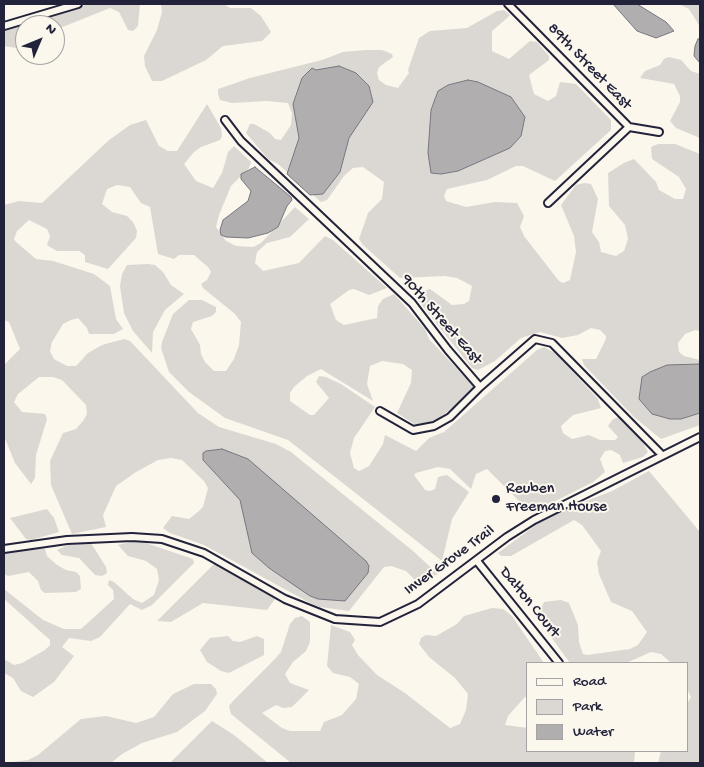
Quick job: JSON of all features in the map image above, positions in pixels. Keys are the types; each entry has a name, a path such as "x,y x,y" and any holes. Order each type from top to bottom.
{"street":[{"path":"4,26 78,4"},
{"name":"89th Street East","path":"508,4 629,127 659,132"},
{"name":"90th Street East","path":"226,120 241,141 412,303 448,350 480,387 535,339 552,343 662,455"},
{"path":"548,203 629,127"},
{"path":"380,411 412,430 434,426 450,416 480,387"},
{"name":"Inver Grove Trail","path":"4,549 67,540 132,537 162,539 204,553 285,599 335,619 380,622 418,604 534,520 700,437"},
{"name":"Dalton Court","path":"477,561 558,662"}],"green space":[{"path":"89,4 140,4 138,26 133,31 128,30 119,12 110,8 65,26 65,15 52,15"},
{"path":"161,4 224,4 230,8 251,8 261,16 271,32 262,41 223,46 206,60 162,81 152,81 145,66 144,56 157,30 162,12"},
{"path":"679,4 700,4 700,27 689,9"},
{"path":"504,10 510,15 492,31 492,51 509,59 530,41 537,42 549,56 549,60 529,75 534,94 548,101 556,96 560,82 576,84 611,120 611,130 555,181 523,166 516,166 487,180 447,189 444,196 446,201 466,207 495,202 517,203 524,216 520,227 524,236 559,281 563,283 570,280 576,252 574,236 561,205 576,185 591,184 598,199 592,232 599,242 601,252 616,256 624,251 628,239 625,225 609,206 608,173 634,159 656,182 659,190 675,199 683,199 686,189 679,177 652,159 651,147 658,144 675,144 700,154 700,331 695,330 685,334 678,343 679,352 684,356 700,360 700,425 661,439 634,417 584,365 582,359 596,359 606,339 606,336 600,330 591,328 578,335 562,338 540,332 521,338 495,361 478,370 472,368 417,299 417,292 430,289 452,305 464,304 469,301 472,286 457,278 445,276 400,278 363,245 359,239 368,213 382,199 384,182 363,167 353,168 344,176 327,200 321,202 278,164 268,159 246,133 250,124 254,124 270,133 275,139 281,140 291,125 292,113 288,103 267,101 232,103 220,100 218,94 218,89 250,78 322,60 343,52 366,50 382,50 392,54 393,57 379,67 377,73 379,80 386,85 398,88 409,73 408,70 419,38 430,31 467,28 497,11"},
{"path":"15,26 15,48 4,46 4,29"},
{"path":"669,57 681,60 691,71 700,74 700,138 676,128 670,121 680,102 680,96 674,84 640,78 645,71 660,65 664,59"},
{"path":"207,104 221,128 222,136 220,140 201,147 194,152 184,164 196,181 213,188 222,173 228,152 234,146 251,162 249,168 231,186 219,215 216,227 226,241 236,246 253,247 261,243 295,207 309,219 290,237 267,243 257,252 255,263 263,271 299,263 325,236 333,240 387,288 369,295 354,289 349,290 330,304 336,320 344,325 377,318 378,306 383,299 394,294 425,329 429,339 474,387 457,404 435,421 414,424 397,413 411,383 412,370 403,364 382,361 370,366 367,384 373,401 321,369 307,376 294,387 290,393 290,401 310,415 314,415 329,398 316,382 319,376 341,384 375,407 354,438 350,453 354,468 359,471 369,466 383,444 385,435 416,451 429,438 444,432 537,350 544,347 555,353 598,399 601,408 573,415 561,426 563,433 572,439 589,435 600,440 615,440 618,437 608,426 613,419 619,417 640,438 648,452 643,457 623,463 620,455 611,450 605,451 600,459 605,472 593,482 534,512 527,509 487,469 476,474 471,489 450,469 438,467 416,473 414,475 425,490 435,489 438,477 447,475 469,492 452,519 442,561 288,440 225,418 189,392 169,372 161,348 162,342 173,314 189,300 202,300 216,307 216,312 212,316 193,322 191,329 200,345 201,354 205,362 214,371 226,371 234,359 239,345 241,322 235,314 203,288 201,284 207,280 211,272 194,255 179,255 174,259 158,254 150,207 141,203 130,187 117,185 107,189 102,204 112,212 127,216 133,222 137,231 136,238 108,269 85,262 85,255 79,251 57,251 50,247 47,245 50,236 47,229 29,220 17,231 14,239 36,259 53,261 94,274 110,286 116,319 123,329 114,334 89,334 87,328 78,318 71,320 63,324 52,342 50,351 54,359 67,366 76,366 88,353 102,345 124,339 130,341 198,413 219,427 276,444 291,452 413,551 438,574 418,583 406,571 391,566 384,567 349,611 320,607 310,603 204,545 170,533 163,528 172,516 189,519 199,511 203,507 208,488 204,481 182,460 171,458 158,460 116,486 103,515 106,527 72,534 51,485 50,461 63,433 76,429 83,421 87,414 86,405 62,380 53,377 39,377 18,394 14,402 22,412 45,414 47,419 36,455 35,478 31,484 15,463 4,436 4,365 20,349 9,322 4,320 4,205 19,201 42,203 109,140 130,125 146,120 159,146 168,151 177,151"},
{"path":"127,265 155,265 163,272 171,285 184,294 165,310 153,332 152,353 133,331 124,313 120,286 122,274"},
{"path":"649,471 700,532 700,763 658,763 661,752 689,752 689,700 691,697 689,693 689,662 670,662 661,654 651,652 628,662 569,662 540,622 540,611 544,602 561,600 569,603 578,625 579,642 583,654 587,655 630,649 638,645 647,632 632,611 611,602 599,574 597,562 601,551 582,525 574,520 511,556 501,556 498,553 548,516 612,491"},
{"path":"47,509 54,518 59,532 31,540 26,539 10,518"},
{"path":"135,541 193,559 194,563 152,605 142,610 130,604 100,637 91,641 69,638 62,647 74,656 54,682 33,697 21,691 13,678 4,673 4,659 14,665 22,663 45,650 50,645 50,640 4,599 4,589 43,620 64,629 81,629 114,599 113,590 108,585 109,580 114,582 133,599 142,603 154,595 159,580 157,569 146,561 128,556 118,545"},
{"path":"91,543 106,567 107,573 102,576 95,575 79,558 62,555 57,550 68,545"},
{"path":"45,549 47,556 57,565 66,570 76,572 80,576 81,589 76,592 45,593 41,590 38,581 29,572 8,576 4,574 4,554"},
{"path":"214,564 275,599 267,610 203,603 171,622 157,621"},
{"path":"492,608 503,609 512,616 543,662 526,662 526,697 508,716 505,725 526,728 526,752 635,752 634,763 291,763 231,714 229,706 281,652 290,624 295,618 302,616 310,622 310,642 306,651 293,662 285,674 290,683 309,690 292,707 283,708 276,705 262,713 282,728 290,731 320,731 324,722 342,715 356,699 359,684 350,677 333,673 327,666 331,625 350,632 355,640 352,645 358,655 377,675 405,693 450,728 460,724 466,710 468,694 455,678 429,657 419,644 421,638 426,635 436,636 457,624 464,616"},
{"path":"228,636 233,641 240,642 257,636 264,639 264,655 229,673 221,671 207,662 200,650 210,638"},
{"path":"194,684 211,684 216,689 217,694 205,711 177,732 142,743 122,754 111,763 4,763 28,760 38,755 81,719 106,716 136,723 154,717 173,694"},
{"path":"212,721 234,735 268,763 170,763"}],"water":[{"path":"613,4 637,4 666,22 674,31 656,38 637,31"},
{"path":"698,39 700,39 700,63 694,56"},
{"path":"339,66 356,73 369,86 373,102 349,138 340,172 323,194 310,195 287,174 299,138 293,104 302,78 312,68 316,70"},
{"path":"468,80 478,82 511,97 525,117 521,136 510,148 458,171 441,174 431,173 428,153 431,110 438,91 448,85"},
{"path":"255,167 291,197 292,200 287,206 278,227 268,233 248,238 221,235 220,230 223,220 248,201 251,191 241,179 241,174"},
{"path":"700,364 700,413 681,419 670,419 652,414 639,399 642,377 650,372 667,365"},
{"path":"222,449 248,459 366,561 369,566 368,573 345,601 318,599 310,596 269,568 252,553 240,500 203,460 203,453 206,451"}],"place":[{"name":"Reuben Freeman House","path":"496,499"}]}
